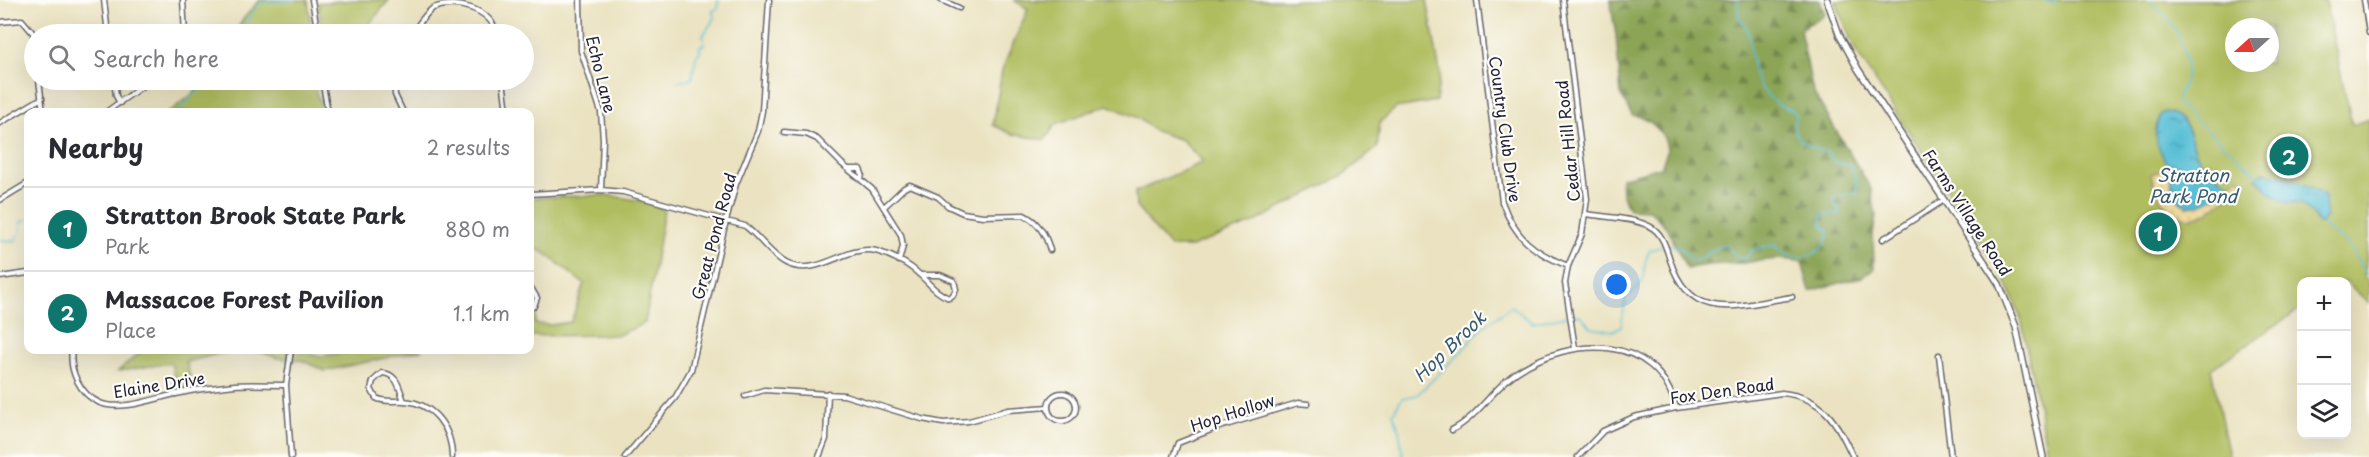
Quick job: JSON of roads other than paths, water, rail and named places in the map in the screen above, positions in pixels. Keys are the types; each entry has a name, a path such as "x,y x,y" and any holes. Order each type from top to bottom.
{"main road":[{"name":"Farms Village Road","path":"1827,0 1839,34 1858,69 1999,284 2009,305 2016,327 2043,457"}],"street":[{"path":"104,0 107,24"},
{"path":"183,0 184,24"},
{"path":"312,0 316,24"},
{"name":"Echo Lane","path":"580,0 581,51 601,112 603,139 601,190"},
{"name":"Great Pond Road","path":"626,457 675,398 691,370 736,184 758,131 762,111 769,0"},
{"path":"941,0 959,8"},
{"name":"Country Club Drive","path":"1477,0 1502,202 1511,224 1531,247 1568,266"},
{"name":"Cedar Hill Road","path":"1563,0 1586,181 1586,214 1578,244 1568,266 1565,284 1575,348"},
{"path":"2364,0 2369,33"},
{"path":"419,24 435,7 462,1 477,8 489,18 492,24"},
{"path":"0,22 22,20 25,24"},
{"path":"41,90 43,108"},
{"path":"117,90 120,103"},
{"path":"112,108 138,90"},
{"path":"324,90 327,108"},
{"path":"395,90 400,108"},
{"path":"504,90 506,108"},
{"path":"25,108 42,98"},
{"path":"0,123 24,109"},
{"path":"784,132 806,134 817,139 872,189 902,238 903,249 899,261"},
{"path":"848,169 860,169 861,179"},
{"path":"0,200 24,185"},
{"path":"884,207 904,188 911,185 938,197 948,206 963,213 982,216 1024,215 1043,232 1050,250"},
{"path":"534,194 601,190 644,197 745,226 759,237 776,256 795,266 818,266 862,250 879,252 908,265 938,293 949,298 953,295 956,285 949,278 935,274 921,275"},
{"path":"1883,239 1944,200"},
{"path":"1586,214 1650,226 1660,235 1679,282 1692,298 1703,303 1714,306 1733,306 1792,297"},
{"path":"0,277 24,274"},
{"path":"1452,430 1461,425 1498,386 1517,372 1538,361 1575,348 1595,346 1639,357 1664,379 1676,408"},
{"name":"Elaine Drive","path":"72,354 75,376 82,390 100,403 111,405 125,405 183,392 239,385 286,385"},
{"path":"290,354 286,385 291,457"},
{"path":"1939,355 1938,365 1951,457"},
{"path":"404,401 395,378 389,374 382,373 372,381 371,389 376,398 390,402 404,401 426,407 442,421 452,443 452,457"},
{"path":"745,396 764,390 854,396 922,419 943,423 969,421 1008,410 1048,407"},
{"path":"819,457 827,433 828,393"},
{"path":"1063,393 1073,398 1076,410 1071,418 1063,421 1053,417 1048,407 1054,396 1063,393"},
{"name":"Fox Den Road","path":"1578,457 1604,431 1650,412 1756,395 1794,394 1819,405 1825,411 1837,424 1853,457"},
{"name":"Hop Hollow","path":"1173,457 1178,443 1187,439 1280,408 1298,403 1308,404"}],"water":[{"name":"Stratton Park Pond","path":"2166,112 2185,124 2196,153 2203,164 2213,174 2230,184 2211,199 2187,205 2180,202 2175,195 2168,167 2156,136 2157,122 2161,114"},
{"path":"2264,172 2296,181 2325,197 2326,217 2322,224 2318,224 2312,214 2301,204 2284,202 2273,195 2256,178"}],"waterway":[{"path":"245,24 261,3 296,0"},
{"path":"677,81 692,79 696,56 700,52 700,46 705,44 703,36 715,17 712,11 718,9 718,0"},
{"name":"Hop Brook","path":"1668,245 1681,249 1691,260 1697,260 1724,244 1740,259 1747,257 1753,249 1775,245 1790,256 1807,257 1821,248 1826,241 1829,232 1822,225 1821,217 1824,214 1840,214 1834,203 1835,196 1857,194 1856,179 1850,165 1834,162 1827,152 1800,141 1793,127 1796,114 1776,104 1761,88 1754,74 1748,31 1739,17 1737,0"},
{"path":"2043,0 2053,4 2056,0"},
{"path":"2150,0 2171,23 2184,53 2186,76 2177,103 2259,176"},
{"path":"182,108 199,90"},
{"path":"0,240 15,241 21,230 21,222 24,221"},
{"path":"2323,224 2346,243 2369,276"},
{"name":"Hop Brook","path":"1573,315 1580,315 1591,327 1613,331 1621,326 1626,297 1643,280 1646,258 1650,250 1663,246"},
{"name":"Hop Brook","path":"1403,457 1399,429 1393,413 1402,398 1417,395 1484,326 1512,306 1532,323 1566,316"}],"place":[{"name":"Massacoe Forest Pavilion","path":"2289,156"},
{"name":"Stratton Brook State Park","path":"2158,232"}]}
